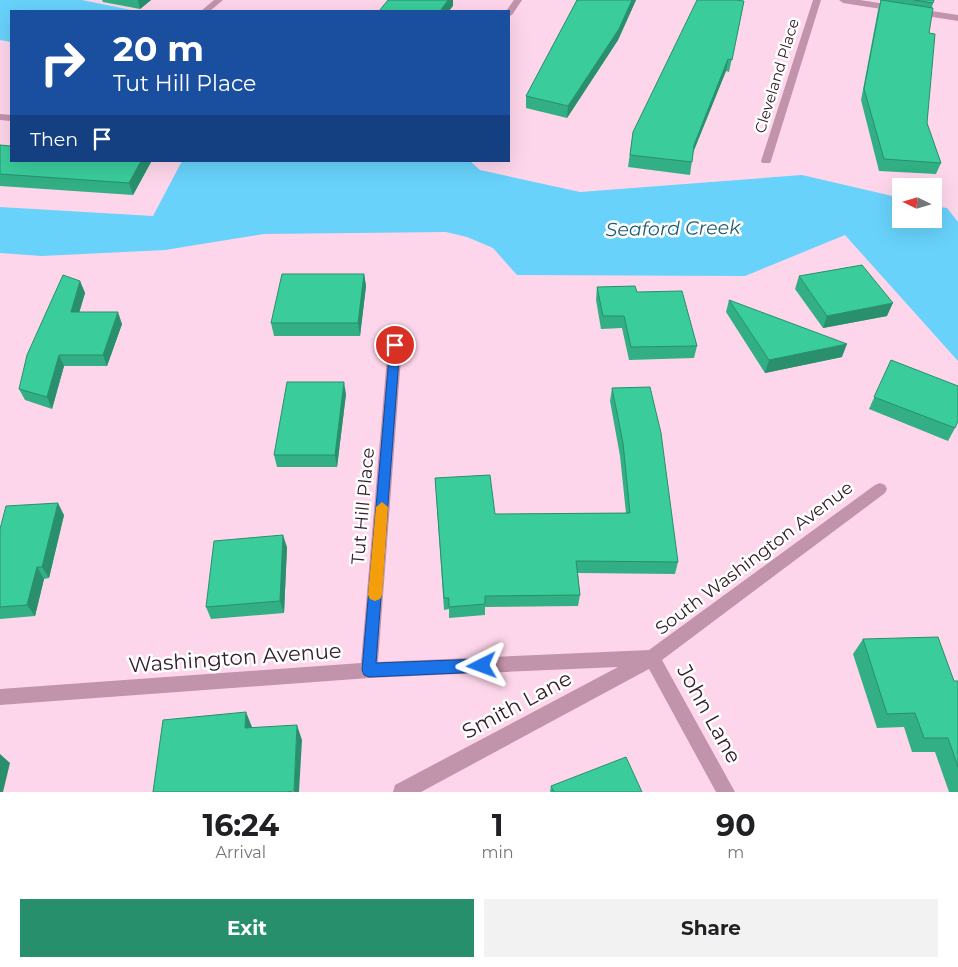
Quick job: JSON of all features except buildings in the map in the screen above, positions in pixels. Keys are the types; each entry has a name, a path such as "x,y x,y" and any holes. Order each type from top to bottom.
{"street":[{"path":"207,10 219,0"},
{"path":"510,12 518,0"},
{"name":"Cleveland Place","path":"766,161 817,0"},
{"path":"843,0 958,18"},
{"name":"Tut Hill Place","path":"369,670 395,345"},
{"name":"South Washington Avenue","path":"652,658 880,489"},
{"name":"Washington Avenue","path":"0,697 369,670 652,658"},
{"name":"Smith Lane","path":"402,792 652,658"},
{"name":"John Lane","path":"652,658 726,792"}],"water":[{"path":"0,0 82,0 131,10 10,10 10,42 0,40"},
{"name":"Seaford Creek","path":"181,162 471,162 480,170 580,192 802,175 892,196 892,228 942,228 942,207 947,208 958,222 958,361 845,235 745,276 517,275 493,248 467,237 446,232 264,234 165,250 42,256 0,253 0,207 153,216"}],"slow traffic":[{"path":"375,595 382,507"}],"route":[{"path":"395,345 369,670 482,666"}]}
